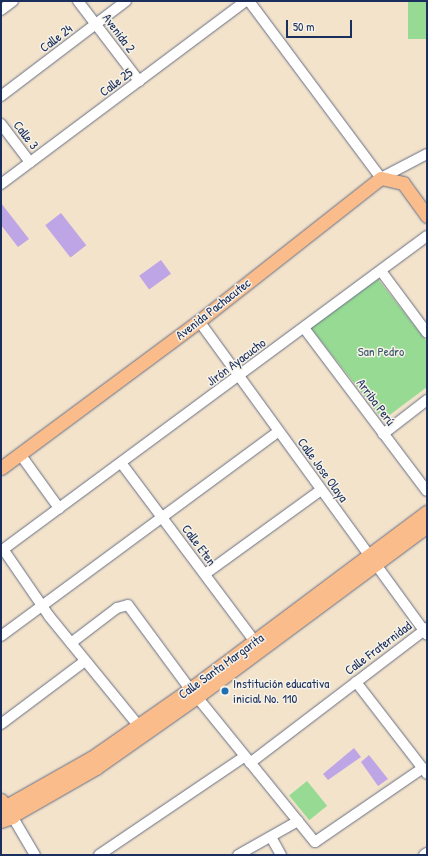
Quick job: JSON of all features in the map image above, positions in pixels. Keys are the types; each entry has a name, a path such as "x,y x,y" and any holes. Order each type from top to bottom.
{"main road":[{"path":"381,178 403,183 427,216"},
{"name":"Avenida Pachacutec","path":"1,468 199,321 381,178"},
{"name":"Calle Santa Margarita","path":"5,811 96,768 373,560 427,512"},
{"name":"Calle Santa Margarita","path":"5,811 65,774 138,725 194,693 255,642 373,560 427,526"}],"street":[{"path":"1,10 13,1"},
{"name":"Avenida 2","path":"78,1 139,82"},
{"name":"Calle 24","path":"1,96 126,1"},
{"name":"Calle 25","path":"1,184 246,1"},
{"path":"249,1 381,178"},
{"name":"Calle 3","path":"1,124 30,162"},
{"name":"Avenida Pachacutec","path":"381,178 427,154"},
{"name":"Jirón Ayacucho","path":"2,550 122,464 427,236"},
{"path":"381,271 427,333"},
{"name":"Calle Jose Olaya","path":"199,321 321,490 426,631"},
{"name":"Arriba Perú","path":"304,328 427,491"},
{"path":"383,434 427,400"},
{"path":"1,636 279,431"},
{"path":"20,454 59,508"},
{"name":"Calle Eten","path":"122,464 255,642"},
{"path":"205,574 321,490"},
{"path":"2,550 42,606 138,725"},
{"path":"71,643 117,608 128,604 194,693 298,821 311,840 318,841 425,771 356,682"},
{"name":"Calle Fraternidad","path":"99,855 248,759 426,631"},
{"path":"1,724 85,661"},
{"path":"5,811 35,855"},
{"path":"238,855 298,821"},
{"path":"271,836 281,855"}],"green space":[{"path":"408,1 427,1 427,39 408,39"},
{"name":"San Pedro","path":"378,279 427,342 427,387 383,420 311,328"},
{"path":"307,781 327,806 309,820 289,795"}],"building":[{"path":"1,203 29,239 18,247 1,225"},
{"path":"61,213 86,245 70,258 45,225"},
{"path":"161,260 171,274 149,290 139,276"},
{"path":"354,748 361,757 328,780 323,774"},
{"path":"369,755 388,779 378,786 361,762"}],"place":[{"name":"Institución educativa inicial No. 110","path":"225,691"}]}
